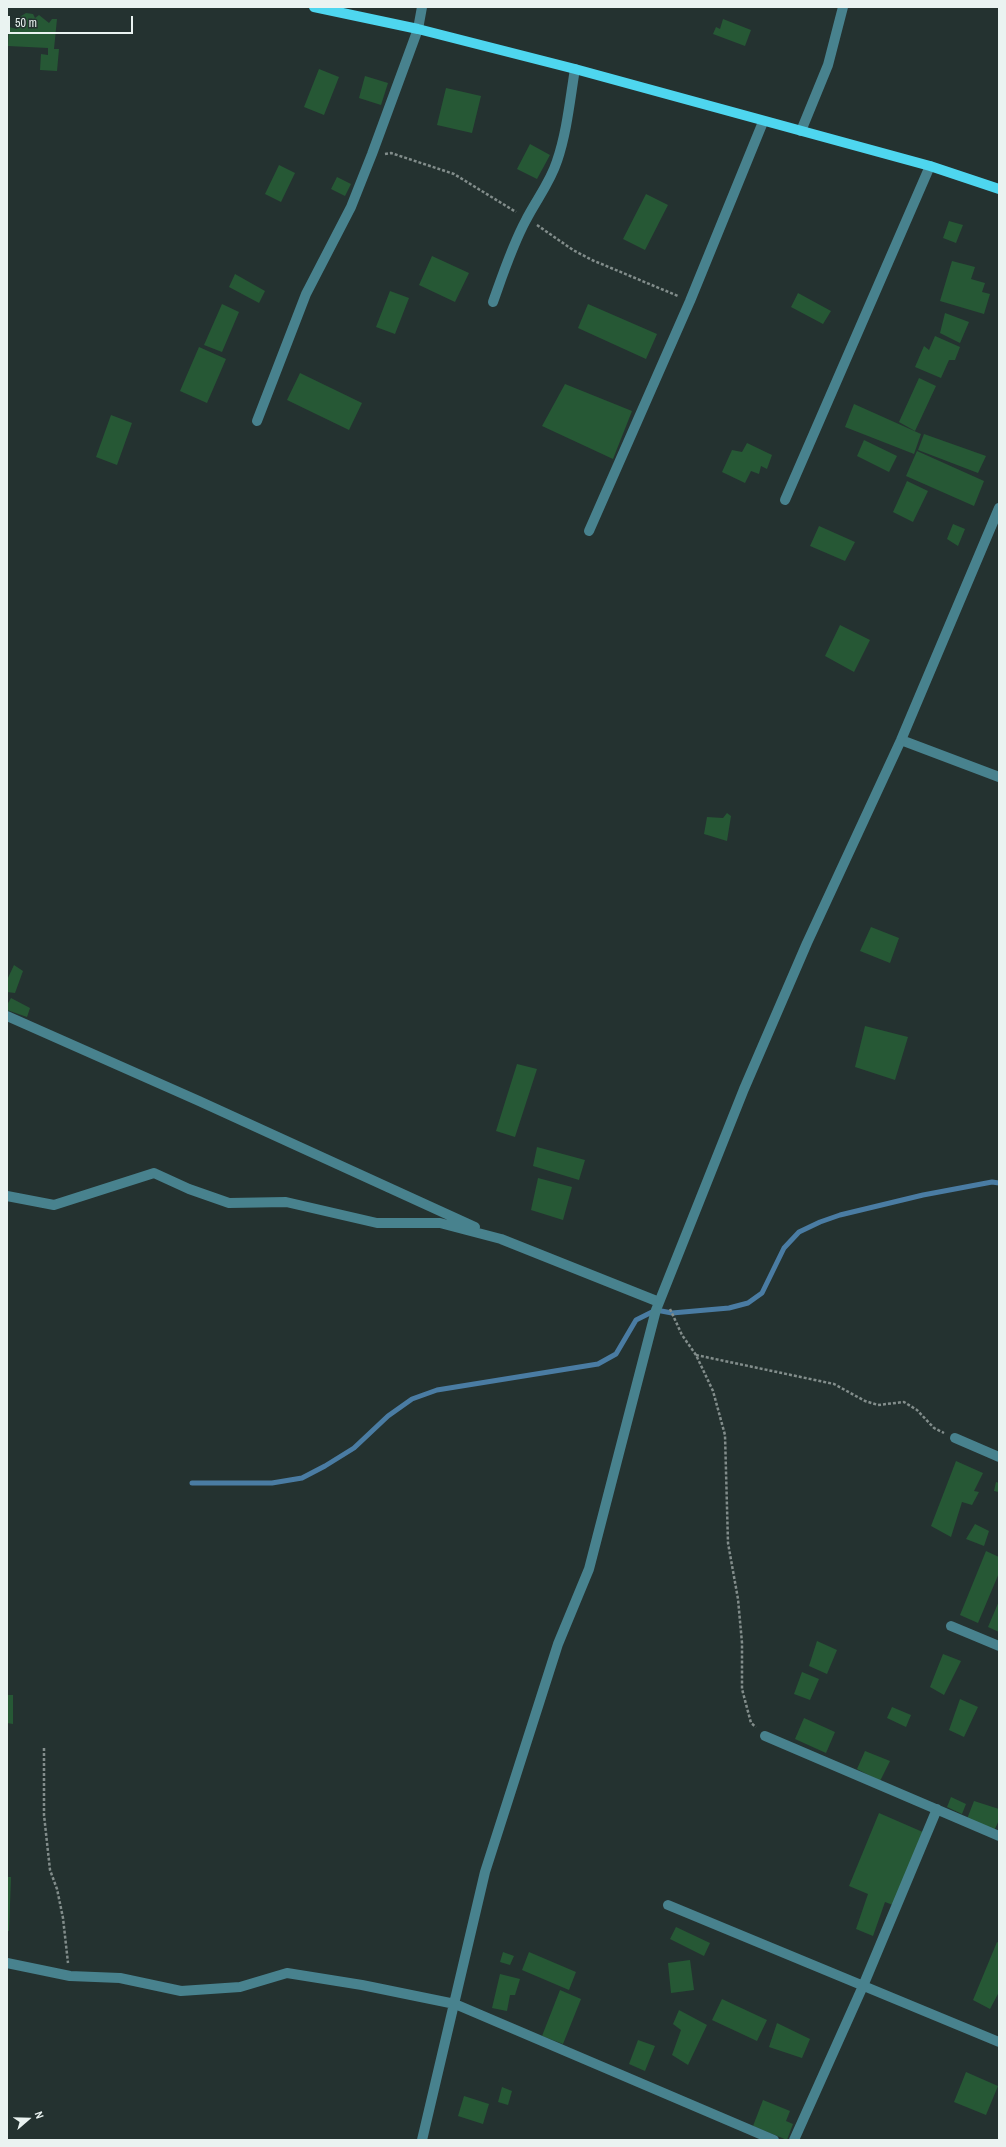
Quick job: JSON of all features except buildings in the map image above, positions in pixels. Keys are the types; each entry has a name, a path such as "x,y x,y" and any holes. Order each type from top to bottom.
{"main road":[{"path":"314,7 418,29 575,69 763,122 930,166 999,189"}],"street":[{"path":"257,421 306,294 354,200 418,29 422,7"},
{"path":"801,131 828,65 843,7"},
{"path":"493,302 512,247 526,218 546,187 557,162 563,139 575,69"},
{"path":"589,531 690,301 763,122"},
{"path":"785,500 930,166"},
{"path":"422,2140 485,1872 558,1644 589,1569 660,1299 744,1088 807,943 901,740 999,508"},
{"path":"901,740 999,777"},
{"path":"7,1016 199,1101 501,1239 660,1299"},
{"path":"7,1196 54,1205 154,1173 189,1189 229,1203 286,1202 377,1223 440,1223 501,1239"},
{"path":"954,1438 999,1457"},
{"path":"951,1626 999,1646"},
{"path":"765,1736 999,1836"},
{"path":"794,2140 863,1986 937,1809"},
{"path":"668,1905 999,2042"},
{"path":"7,1963 70,1976 120,1978 181,1991 240,1987 287,1973 378,1988 454,2004 774,2140"}],"path":[{"path":"660,1299 682,1335 696,1354 713,1391 725,1435 728,1543 738,1599 742,1689 751,1723 765,1736"},
{"path":"696,1354 834,1384 865,1401 878,1404 904,1402 917,1410 934,1428 954,1438"},
{"path":"44,1748 44,1815 50,1870 57,1889 63,1918 70,1976"}],"waterway":[{"path":"192,1483 272,1483 302,1478 354,1448 388,1416 412,1399 437,1390 598,1364 616,1354 636,1320 656,1310 672,1313 729,1308 748,1303 762,1293 784,1248 799,1232 820,1222 840,1215 923,1195 992,1182 999,1183"}]}
